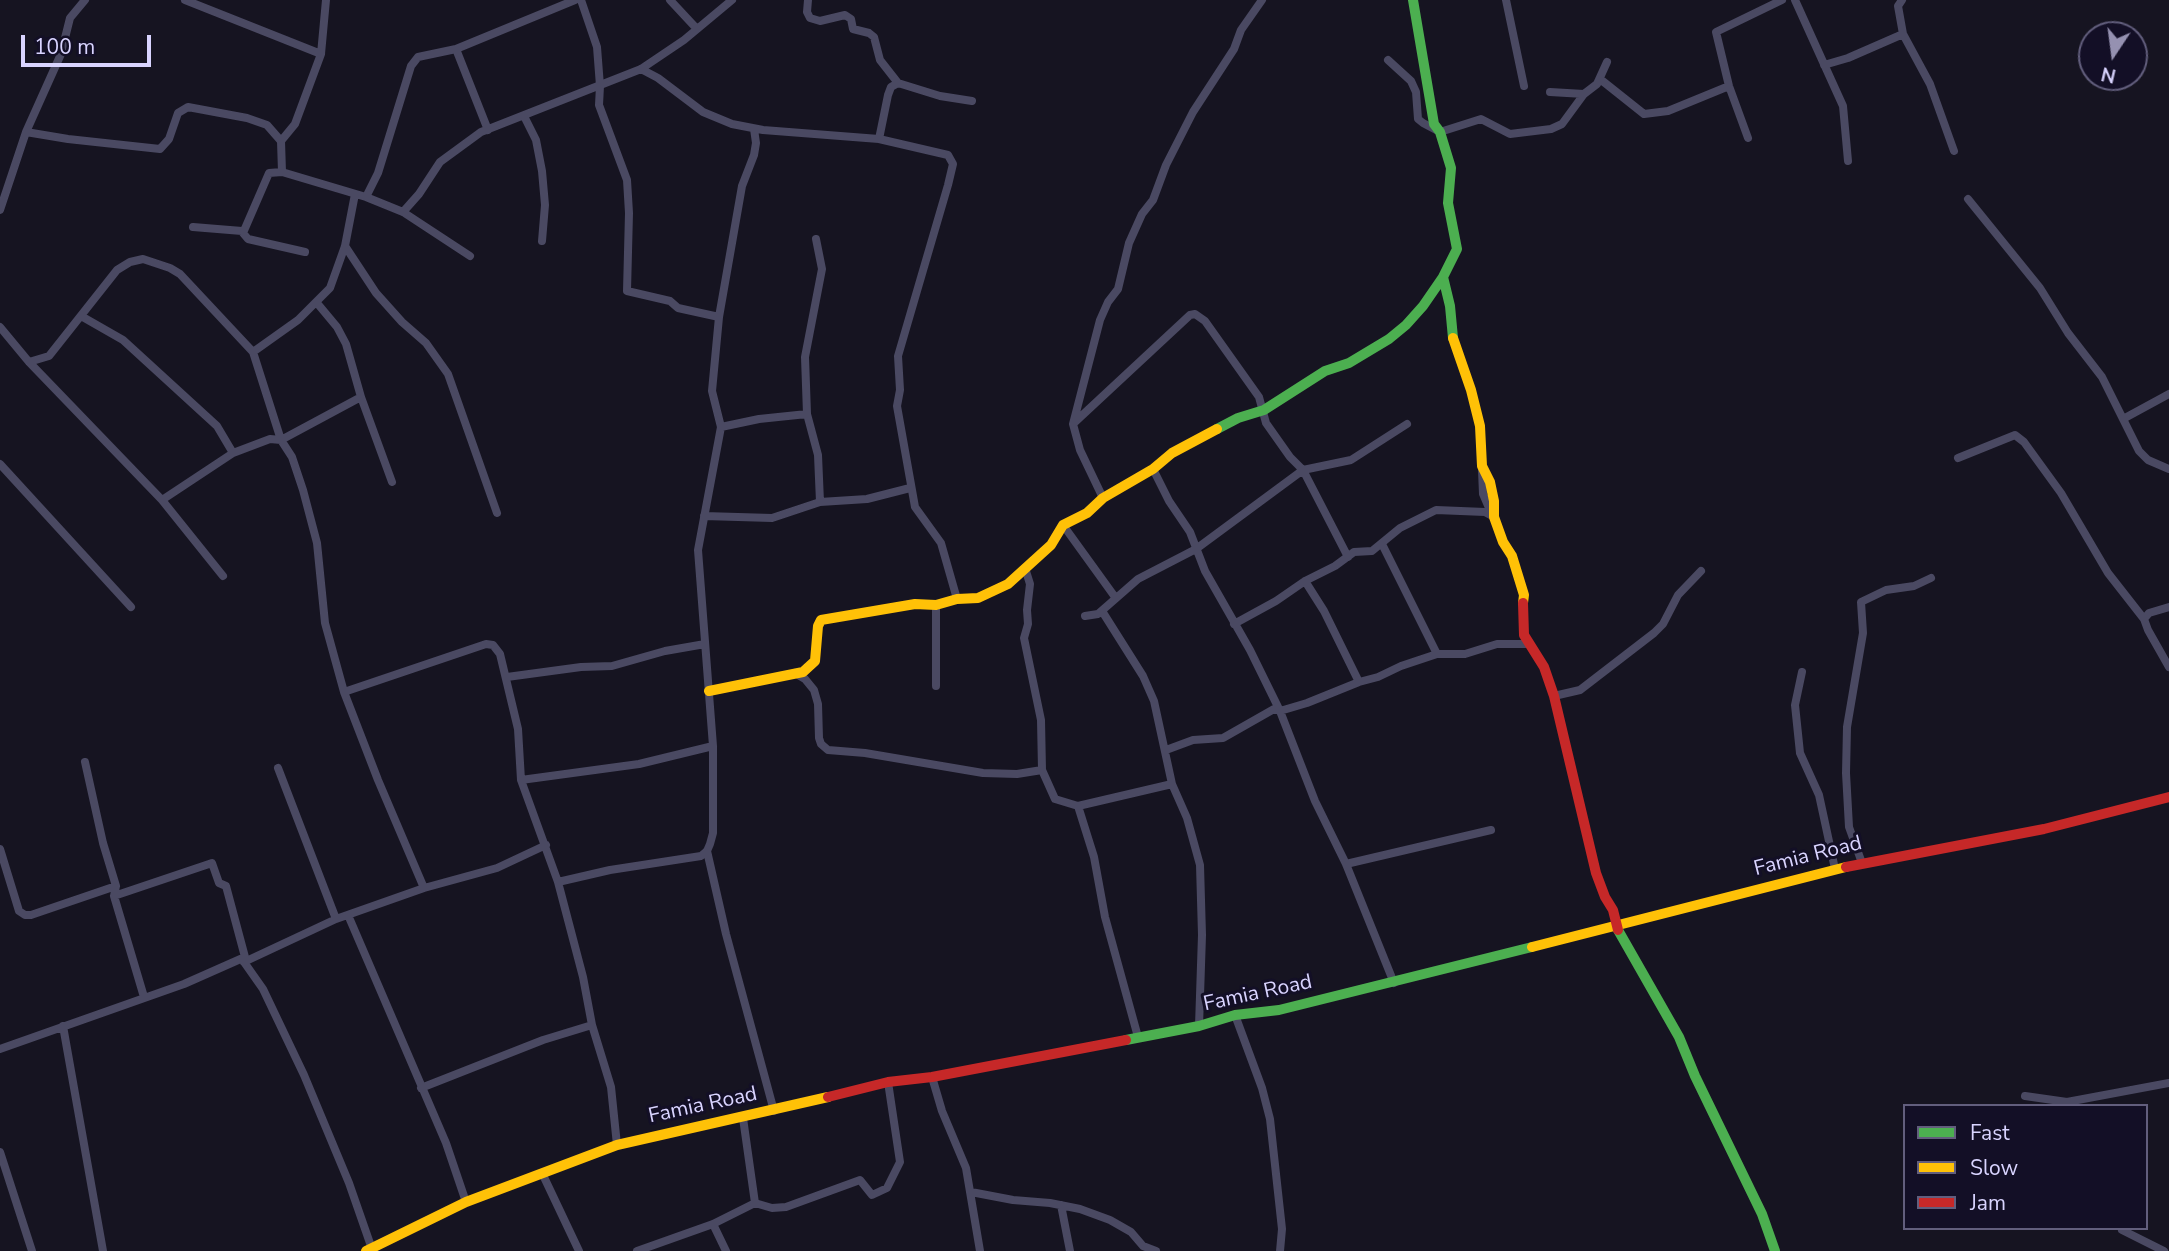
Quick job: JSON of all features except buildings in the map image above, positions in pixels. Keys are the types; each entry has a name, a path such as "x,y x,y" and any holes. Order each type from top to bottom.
{"street":[{"path":"0,209 26,132 61,54 69,18 85,0"},
{"path":"185,0 321,54"},
{"path":"281,141 295,124 321,54 326,0"},
{"path":"366,197 378,173 414,61 424,54 456,49 575,0"},
{"path":"581,0 597,47 599,105 627,180 627,291 670,301 678,308 719,317"},
{"path":"670,0 697,29"},
{"path":"403,212 419,194 440,162 461,146 488,130 641,69 732,0"},
{"path":"808,0 807,12 810,18 820,21 845,15 851,19 853,29 874,37 880,60 898,83 940,96 972,101"},
{"path":"1103,498 1080,450 1073,424 1100,320 1122,280 1129,243 1153,200 1166,165 1193,112 1225,64 1250,15 1262,0"},
{"path":"709,691 795,673 810,667 815,661 821,620 915,604 936,605 957,598 978,598 1008,584 1051,545 1063,525 1087,513 1103,498 1153,469 1172,453 1197,438 1238,418 1264,410 1325,371 1349,363 1389,339 1423,306 1443,277 1457,249 1448,203 1450,160 1440,132 1434,124 1413,0"},
{"path":"1506,0 1524,86"},
{"path":"1748,138 1729,86 1716,32 1782,0"},
{"path":"1795,0 1843,106 1848,161"},
{"path":"1902,0 1898,6 1903,34 1930,84 1954,150"},
{"path":"1824,65 1848,58 1903,34"},
{"path":"456,49 488,130"},
{"path":"1388,60 1411,81 1416,92 1418,119 1440,132 1482,119 1510,134 1556,128 1600,79 1607,62"},
{"path":"641,69 658,78 703,112 732,124 754,129 879,139 948,155 953,164 927,263 898,356 900,390 897,406 915,507 941,543 957,598"},
{"path":"1600,79 1644,114 1668,111 1729,86"},
{"path":"879,139 891,87 898,83"},
{"path":"1550,92 1584,94"},
{"path":"26,132 160,149 169,139 178,113 188,107 247,117 267,125 281,141 282,172"},
{"path":"524,116 536,140 542,171 545,205 542,241"},
{"path":"558,882 610,870 701,856 707,851 713,834 713,746 698,550 721,427 712,391 719,317 742,186 754,155 754,129"},
{"path":"242,231 269,173 282,172 366,197 403,212 470,256"},
{"path":"253,352 298,320 330,288 345,246 355,194"},
{"path":"1968,199 2040,288 2068,333 2102,377 2139,451 2148,460 2169,469"},
{"path":"193,226 242,231 248,239 305,252"},
{"path":"816,239 822,269 805,358 807,414 818,455 820,502"},
{"path":"345,246 376,293 402,322 426,343 448,374 497,513"},
{"path":"29,362 48,356 117,271 130,262 143,259 156,262 180,274 253,352 281,440 292,457 317,543 326,623 344,692 424,888"},
{"path":"1443,277 1450,306 1452,334 1480,426 1482,466 1490,482 1494,517 1503,542 1512,556 1524,595 1522,621 1528,645 1544,667 1554,696 1605,897 1613,910 1616,926 1679,1037 1698,1083 1762,1214 1775,1251"},
{"path":"317,303 337,327 346,344 361,397 392,482"},
{"path":"1073,424 1190,315 1195,314 1205,321 1259,397 1266,422 1290,457 1303,470 1348,557"},
{"path":"81,316 123,340 218,426 233,453"},
{"path":"0,327 29,362 162,500 223,576"},
{"path":"2123,419 2169,394"},
{"path":"162,500 233,453 270,439 281,440 361,397"},
{"path":"721,427 759,419 807,414"},
{"path":"1085,616 1098,614 1139,579 1196,549 1303,470 1351,460 1407,424"},
{"path":"1958,458 2015,435 2024,442 2061,493 2108,573 2144,619 2169,667"},
{"path":"0,464 131,607"},
{"path":"1153,469 1280,711 1315,801 1346,864 1394,983"},
{"path":"704,516 772,518 820,502 867,499 910,488"},
{"path":"1234,624 1276,601 1305,580 1335,566 1354,552 1372,551 1400,528 1436,510 1485,512 1494,517"},
{"path":"1063,525 1115,597"},
{"path":"1382,544 1437,654"},
{"path":"1025,568 1030,584 1028,624 1024,638 1041,720 1042,770 1055,799 1078,806 1172,784"},
{"path":"1554,696 1580,690 1654,633 1663,624 1678,596 1701,571"},
{"path":"1862,863 1849,827 1846,773 1847,727 1863,634 1861,602 1886,590 1914,586 1931,578"},
{"path":"1305,580 1324,611 1359,682"},
{"path":"936,605 936,686"},
{"path":"2144,619 2149,613 2169,607"},
{"path":"1102,611 1143,676 1154,701 1172,784 1187,818 1200,865 1202,935 1199,1026"},
{"path":"344,692 486,643 494,645 500,654 518,729 521,780 558,882 583,977 592,1025 611,1087 617,1145"},
{"path":"507,677 581,667 612,666 665,651 705,644"},
{"path":"1166,750 1193,740 1223,738 1274,709 1280,711 1307,703 1437,654 1465,654 1497,644 1528,645"},
{"path":"1802,672 1795,705 1800,753 1819,795 1835,869"},
{"path":"795,673 805,679 814,690 818,705 819,738 828,750 983,773 1017,774 1042,770"},
{"path":"521,780 639,764 713,746"},
{"path":"85,762 103,843 116,886 114,895 144,997"},
{"path":"278,768 336,919"},
{"name":"Famia Road","path":"369,1250 466,1202 617,1145 774,1111 888,1082 932,1077 1199,1026 1235,1015 1279,1010 1835,869 2044,829 2169,797"},
{"path":"1078,806 1094,857 1105,917 1138,1037"},
{"path":"1346,864 1491,830"},
{"path":"0,1049 184,984 336,919 424,888 497,868 546,845"},
{"path":"0,849 19,911 24,915 31,915 116,886"},
{"path":"707,851 726,934 774,1111"},
{"path":"114,895 212,863 219,883 226,886 244,960 263,989 304,1075 349,1184 369,1250"},
{"path":"348,915 446,1143 466,1202"},
{"path":"1235,1015 1262,1088 1270,1119 1282,1230 1280,1251"},
{"path":"421,1088 543,1040 592,1025"},
{"path":"63,1026 103,1251"},
{"path":"932,1077 942,1111 965,1168 980,1251"},
{"path":"637,1251 713,1224 755,1203 772,1208 786,1207 860,1180 873,1195 887,1188 900,1162 888,1082"},
{"path":"2025,1096 2067,1102 2169,1083"},
{"path":"743,1118 755,1203"},
{"path":"0,1152 32,1251"},
{"path":"542,1175 579,1251"},
{"path":"971,1192 1080,1209 1110,1220 1131,1232 1143,1245 1156,1251"},
{"path":"1061,1205 1070,1251"},
{"path":"713,1224 726,1251"},
{"path":"2122,1230 2164,1251"}],"traffic: fast":[{"path":"1413,0 1434,124 1440,132 1451,168 1448,203 1457,249 1443,277 1450,306 1453,338"},
{"path":"1217,429 1238,418 1264,410 1325,371 1349,363 1389,339 1423,306 1443,277"},
{"path":"1618,930 1679,1037 1762,1214 1775,1251"},
{"path":"1126,1040 1199,1026 1235,1015 1279,1010 1532,947"}],"traffic: slow":[{"path":"1453,338 1480,426 1482,466 1490,482 1494,517 1503,542 1512,556 1524,595 1523,603"},
{"path":"709,691 803,672 815,661 821,620 915,604 936,605 957,599 978,598 1008,584 1051,545 1063,525 1087,513 1103,498 1153,469 1172,453 1217,429"},
{"path":"1532,947 1846,867"},
{"path":"366,1251 466,1202 617,1145 828,1097"}],"traffic: jam":[{"path":"1523,603 1524,635 1544,667 1554,696 1596,873 1613,910 1618,930"},
{"path":"1846,867 2044,829 2169,797"},
{"path":"828,1097 888,1082 932,1077 1126,1040"}]}
